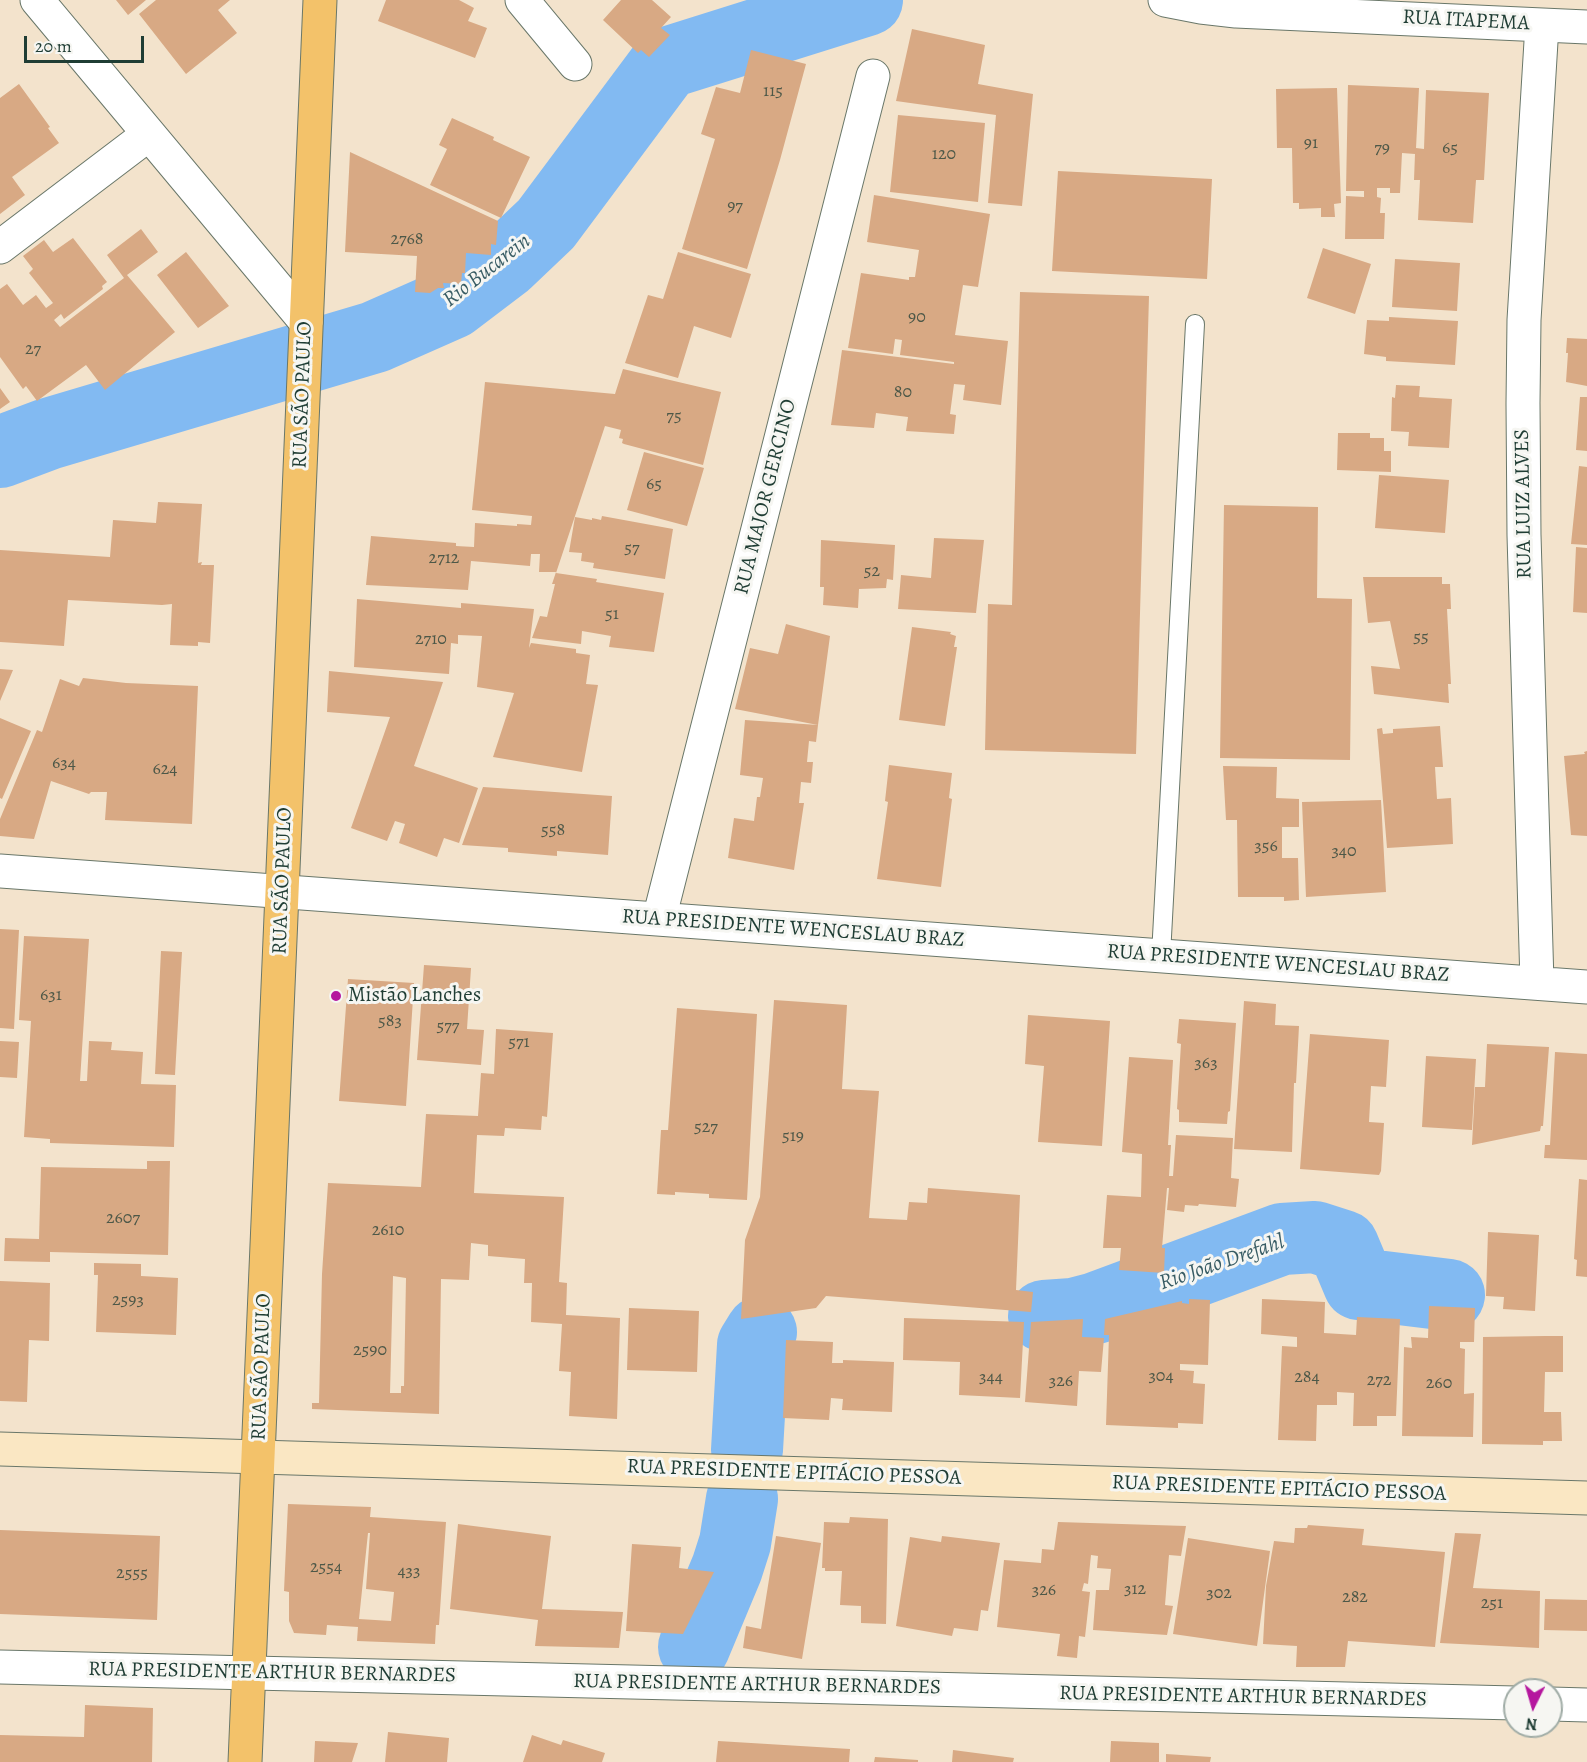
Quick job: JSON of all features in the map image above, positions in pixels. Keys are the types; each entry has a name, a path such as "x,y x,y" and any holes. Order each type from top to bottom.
{"main road":[{"name":"RUA SÃO PAULO","path":"245,1762 320,0"}],"street":[{"path":"37,0 306,322"},
{"path":"522,0 575,64"},
{"name":"RUA ITAPEMA","path":"1165,0 1236,11 1587,27"},
{"name":"RUA LUIZ ALVES","path":"1537,983 1523,404 1524,320 1542,25"},
{"name":"RUA MAJOR GERCINO","path":"659,919 873,76"},
{"path":"0,247 149,134"},
{"name":"RUA PRESIDENTE WENCESLAU BRAZ","path":"0,871 1587,987"},
{"name":"RUA PRESIDENTE EPITÁCIO PESSOA","path":"0,1449 1587,1498"},
{"name":"RUA PRESIDENTE ARTHUR BERNARDES","path":"0,1667 1503,1703"},
{"path":"1563,1704 1587,1705"}],"lane":[{"path":"1161,956 1195,324"}],"building":[{"path":"116,0 146,0 128,15"},
{"path":"156,0 230,0 218,10 237,33 186,74 139,14"},
{"path":"386,0 459,0 474,8 468,21 487,28 475,58 378,21"},
{"path":"621,0 652,0 671,17 661,28 670,35 649,57 641,50 638,53 603,20"},
{"path":"912,29 985,45 978,84 1033,94 1022,206 988,203 996,115 896,101"},
{"path":"751,50 806,64 747,269 682,249 715,139 701,134 716,87 740,93"},
{"path":"19,84 59,143 12,177 25,195 0,214 0,98"},
{"path":"1348,85 1419,88 1416,148 1424,149 1426,90 1489,93 1484,180 1476,180 1473,223 1418,220 1420,180 1414,180 1415,154 1402,153 1400,193 1390,193 1390,188 1377,188 1377,197 1381,198 1380,213 1385,213 1384,239 1345,239 1346,196 1364,197 1364,191 1346,191"},
{"path":"1337,88 1341,203 1334,204 1335,217 1321,217 1321,208 1299,209 1299,203 1293,203 1292,148 1277,148 1276,89"},
{"path":"898,115 985,123 978,202 890,192"},
{"path":"452,118 530,157 501,218 430,185 447,149 439,145"},
{"path":"350,152 498,221 496,245 491,244 491,255 466,253 465,273 462,273 461,284 443,283 444,288 438,288 430,293 415,292 417,256 345,252"},
{"path":"1058,171 1212,179 1207,279 1052,271"},
{"path":"874,195 990,214 978,287 963,285 955,335 1008,341 1001,405 963,400 965,385 954,384 950,414 956,415 954,434 906,431 908,417 876,413 874,428 831,425 842,350 954,364 954,362 900,355 902,340 895,339 893,354 848,348 861,273 909,280 909,277 915,277 919,250 867,242"},
{"path":"141,229 158,252 127,275 175,332 105,390 86,365 37,401 26,386 23,389 0,357 0,289 7,284 23,305 36,295 46,308 53,303 29,273 33,269 23,256 44,240 53,252 73,238 107,282 102,286 103,289 64,319 61,314 54,320 60,327 124,278 107,255"},
{"path":"1323,248 1371,264 1355,314 1307,298"},
{"path":"186,252 229,306 198,328 157,275"},
{"path":"678,252 751,274 731,338 694,326 678,378 625,363 648,295 663,299"},
{"path":"1395,259 1460,263 1457,311 1392,307"},
{"path":"1020,292 1149,296 1136,754 985,750 988,604 1012,605"},
{"path":"1389,317 1458,321 1455,365 1386,361 1386,357 1364,354 1367,320 1389,321"},
{"path":"1567,338 1587,339 1587,386 1566,382"},
{"path":"623,369 721,392 703,465 624,444 623,439 619,438 621,430 605,426 556,573 664,593 654,652 609,647 611,636 582,631 581,644 532,638 540,616 547,617 555,584 552,584 556,572 539,572 540,554 531,554 530,566 471,561 468,590 366,585 371,536 456,543 456,546 474,547 475,523 531,525 532,516 472,510 485,382 615,394"},
{"path":"1396,385 1420,386 1419,397 1452,399 1449,448 1408,446 1409,432 1391,431 1392,397 1395,398"},
{"path":"0,388 10,402 0,409"},
{"path":"1580,397 1587,397 1587,451 1576,450"},
{"path":"1338,433 1370,433 1370,438 1384,438 1384,451 1391,451 1391,472 1337,470"},
{"path":"644,452 704,468 687,526 627,510"},
{"path":"1579,466 1587,467 1587,545 1571,544"},
{"path":"1379,475 1449,480 1445,533 1375,528"},
{"path":"158,502 202,504 198,563 214,565 210,643 198,642 198,646 170,645 172,604 68,600 64,646 0,642 0,550 110,557 113,520 156,523"},
{"path":"1224,505 1318,507 1317,598 1352,599 1350,760 1220,758"},
{"path":"602,516 673,529 665,579 593,568 594,563 581,561 582,553 569,552 575,517 601,520"},
{"path":"934,538 984,540 976,613 898,609 901,575 931,578"},
{"path":"821,540 895,545 893,580 887,579 886,588 859,589 858,608 823,605 824,587 820,587"},
{"path":"1576,547 1587,548 1587,613 1573,612"},
{"path":"1363,577 1442,577 1442,584 1450,584 1451,609 1447,609 1451,684 1448,684 1449,703 1374,694 1371,666 1400,669 1390,621 1368,623"},
{"path":"357,599 461,608 461,603 534,609 529,648 531,643 576,649 576,653 590,655 586,684 598,685 582,772 493,757 514,693 477,687 482,636 458,635 458,644 451,643 449,674 354,667"},
{"path":"786,624 830,636 818,725 735,709 750,648 778,654"},
{"path":"912,627 951,632 950,634 956,636 954,647 957,647 945,726 899,720"},
{"path":"0,669 13,670 0,701"},
{"path":"329,671 443,682 414,766 478,788 459,843 444,838 437,857 399,843 405,824 395,821 387,841 351,828 390,717 327,712"},
{"path":"83,678 126,683 198,686 192,824 105,820 107,792 89,794 51,781 34,839 0,836 0,819 37,730 42,732 60,679 79,686"},
{"path":"0,718 31,731 2,799 0,798"},
{"path":"745,720 818,725 816,742 809,741 807,762 813,762 811,783 801,782 799,803 804,803 794,870 728,858 734,818 754,821 757,797 760,797 763,778 740,775"},
{"path":"1440,726 1443,767 1435,767 1437,799 1451,798 1453,844 1387,848 1377,729 1382,728 1383,734 1393,733 1393,729"},
{"path":"1587,751 1587,836 1571,835 1564,756 1585,754 1584,752"},
{"path":"889,765 952,773 949,798 952,799 941,887 877,879 888,802 885,801"},
{"path":"1223,766 1277,767 1276,798 1299,799 1299,827 1282,827 1282,858 1298,858 1299,900 1284,901 1284,897 1238,897 1237,820 1226,820"},
{"path":"483,787 612,796 608,855 557,851 557,856 508,852 508,848 462,845"},
{"path":"1381,800 1386,892 1306,897 1302,802"},
{"path":"0,929 19,930 14,1029 0,1028"},
{"path":"24,936 89,939 80,1081 87,1081 89,1041 112,1042 111,1050 143,1052 141,1084 176,1085 174,1147 50,1143 50,1139 24,1137 31,1021 19,1020"},
{"path":"161,951 182,952 175,1075 155,1074"},
{"path":"424,965 471,968 467,1029 484,1030 481,1065 417,1060"},
{"path":"348,979 414,983 406,1106 339,1101"},
{"path":"774,1000 847,1005 842,1089 879,1091 869,1218 907,1220 909,1202 927,1203 928,1188 1020,1195 1016,1290 1033,1292 1031,1312 826,1296 816,1308 741,1319 745,1240 760,1197"},
{"path":"1244,1001 1276,1004 1275,1025 1299,1026 1296,1083 1294,1083 1292,1152 1234,1149"},
{"path":"677,1008 757,1014 747,1200 709,1198 709,1194 675,1192 675,1195 657,1194 661,1130 668,1130"},
{"path":"1028,1015 1110,1021 1102,1146 1038,1142 1044,1066 1025,1064"},
{"path":"1179,1019 1236,1023 1230,1111 1227,1124 1179,1122 1179,1110 1177,1109 1181,1044 1177,1043"},
{"path":"496,1029 553,1033 547,1117 542,1116 541,1130 505,1128 504,1136 477,1135 474,1193 564,1197 559,1282 567,1283 566,1315 620,1318 617,1419 569,1416 571,1372 559,1371 562,1324 531,1322 532,1283 524,1283 525,1259 488,1256 488,1245 471,1243 469,1280 441,1279 439,1414 312,1409 312,1403 319,1403 322,1274 328,1183 421,1187 426,1114 478,1116 481,1073 494,1074","holes":["393,1276 406,1278 404,1386 401,1386 401,1393 390,1393"]},
{"path":"1310,1034 1389,1040 1386,1087 1371,1086 1369,1122 1384,1123 1379,1175 1300,1169"},
{"path":"0,1041 19,1042 17,1078 0,1077"},
{"path":"1487,1044 1549,1047 1543,1126 1540,1131 1472,1145 1475,1087 1485,1087"},
{"path":"1555,1052 1587,1054 1587,1160 1544,1158 1545,1145 1550,1145"},
{"path":"1426,1056 1476,1059 1472,1130 1422,1127"},
{"path":"1129,1057 1173,1060 1168,1145 1171,1145 1169,1176 1173,1176 1176,1135 1233,1138 1231,1178 1239,1179 1236,1207 1199,1204 1198,1206 1185,1205 1184,1212 1167,1210 1169,1188 1167,1188 1162,1248 1165,1248 1164,1273 1119,1270 1121,1248 1103,1248 1107,1195 1141,1197 1142,1154 1122,1152"},
{"path":"147,1161 170,1161 168,1255 50,1252 50,1262 4,1261 5,1238 39,1239 41,1167 147,1169"},
{"path":"1579,1179 1587,1180 1587,1277 1576,1276 1577,1260 1574,1259"},
{"path":"1488,1232 1539,1235 1535,1311 1503,1309 1504,1297 1486,1296"},
{"path":"94,1263 141,1264 141,1276 178,1278 176,1335 96,1332 98,1275 94,1275"},
{"path":"0,1281 50,1283 49,1341 29,1340 27,1402 0,1401"},
{"path":"1189,1299 1210,1300 1208,1365 1180,1364 1180,1370 1194,1371 1193,1383 1205,1384 1203,1424 1178,1423 1178,1428 1106,1425 1109,1335 1104,1335 1105,1319 1182,1301 1182,1303 1189,1304"},
{"path":"1262,1299 1325,1302 1324,1333 1356,1335 1357,1317 1400,1319 1396,1416 1377,1416 1377,1426 1353,1426 1354,1393 1337,1392 1337,1405 1317,1405 1316,1441 1278,1440 1282,1346 1297,1347 1297,1337 1261,1334"},
{"path":"1429,1306 1475,1308 1474,1342 1460,1342 1460,1348 1465,1349 1464,1394 1474,1393 1473,1437 1402,1436 1404,1347 1412,1348 1411,1337 1428,1338"},
{"path":"629,1308 699,1311 697,1372 627,1370"},
{"path":"904,1318 1024,1322 1020,1398 959,1395 960,1362 903,1360"},
{"path":"1083,1319 1082,1337 1104,1338 1101,1372 1079,1371 1077,1406 1025,1402 1031,1322"},
{"path":"1563,1336 1563,1372 1545,1372 1544,1412 1561,1412 1562,1441 1543,1441 1543,1445 1482,1444 1483,1337"},
{"path":"786,1340 833,1342 832,1363 843,1363 843,1360 894,1362 892,1412 842,1410 843,1399 831,1398 829,1420 783,1418"},
{"path":"288,1504 371,1507 370,1517 446,1522 439,1625 436,1625 435,1644 357,1641 358,1627 327,1625 326,1635 294,1633 289,1621 289,1592 284,1591","holes":["368,1533 370,1533 366,1589 394,1592 391,1621 359,1619"]},
{"path":"850,1517 888,1519 886,1624 861,1623 861,1606 840,1605 842,1571 825,1571 825,1568 822,1568 824,1522 849,1523"},
{"path":"1058,1522 1186,1526 1181,1556 1169,1555 1165,1605 1173,1606 1167,1635 1093,1630 1096,1590 1109,1590 1111,1569 1097,1568 1098,1556 1091,1555 1088,1584 1084,1583 1082,1591 1090,1592 1085,1637 1079,1636 1077,1658 1057,1656 1060,1634 997,1627 1004,1560 1041,1563 1042,1549 1054,1550"},
{"path":"458,1524 551,1536 542,1609 623,1612 619,1648 535,1646 538,1620 450,1609"},
{"path":"1308,1525 1364,1529 1362,1545 1445,1552 1435,1647 1348,1641 1345,1667 1296,1667 1297,1646 1263,1644 1266,1586 1274,1541 1294,1543 1295,1528 1307,1528"},
{"path":"0,1530 160,1536 157,1620 0,1614"},
{"path":"1455,1533 1481,1534 1473,1588 1540,1591 1539,1648 1440,1643"},
{"path":"776,1536 821,1543 802,1659 743,1648 746,1626 761,1629"},
{"path":"942,1536 1000,1543 988,1611 981,1610 978,1631 954,1628 952,1636 896,1626 910,1537 941,1542"},
{"path":"1188,1538 1270,1551 1257,1646 1173,1634"},
{"path":"632,1544 681,1547 679,1568 714,1572 683,1634 626,1631"},
{"path":"1545,1599 1587,1600 1587,1631 1544,1630"},
{"path":"85,1705 153,1708 152,1762 0,1762 0,1735 84,1737"},
{"path":"388,1732 449,1738 447,1762 385,1762"},
{"path":"532,1735 561,1745 563,1740 605,1753 602,1762 523,1762"},
{"path":"315,1741 358,1743 352,1762 314,1762"},
{"path":"718,1741 850,1749 849,1762 716,1762"},
{"path":"1111,1741 1159,1743 1159,1762 1110,1762"},
{"path":"953,1750 1014,1758 1013,1762 952,1762"},
{"path":"1166,1754 1211,1757 1210,1762 1166,1762"},
{"path":"875,1757 918,1760 918,1762 874,1762"}],"waterway":[{"name":"Rio Bucarein","path":"0,452 48,434 375,337 452,303 506,262 546,224 666,63 867,0"},
{"name":"Rio João Drefahl","path":"1044,1316 1073,1314 1096,1308 1282,1239 1315,1237 1343,1246 1359,1284 1449,1295"},
{"name":"Rio João Drefahl","path":"747,1450 753,1345 761,1332"},
{"name":"Rio João Drefahl","path":"694,1647 727,1568 735,1543 742,1499"}],"place":[{"name":"Mistão Lanches","path":"336,996"}]}
